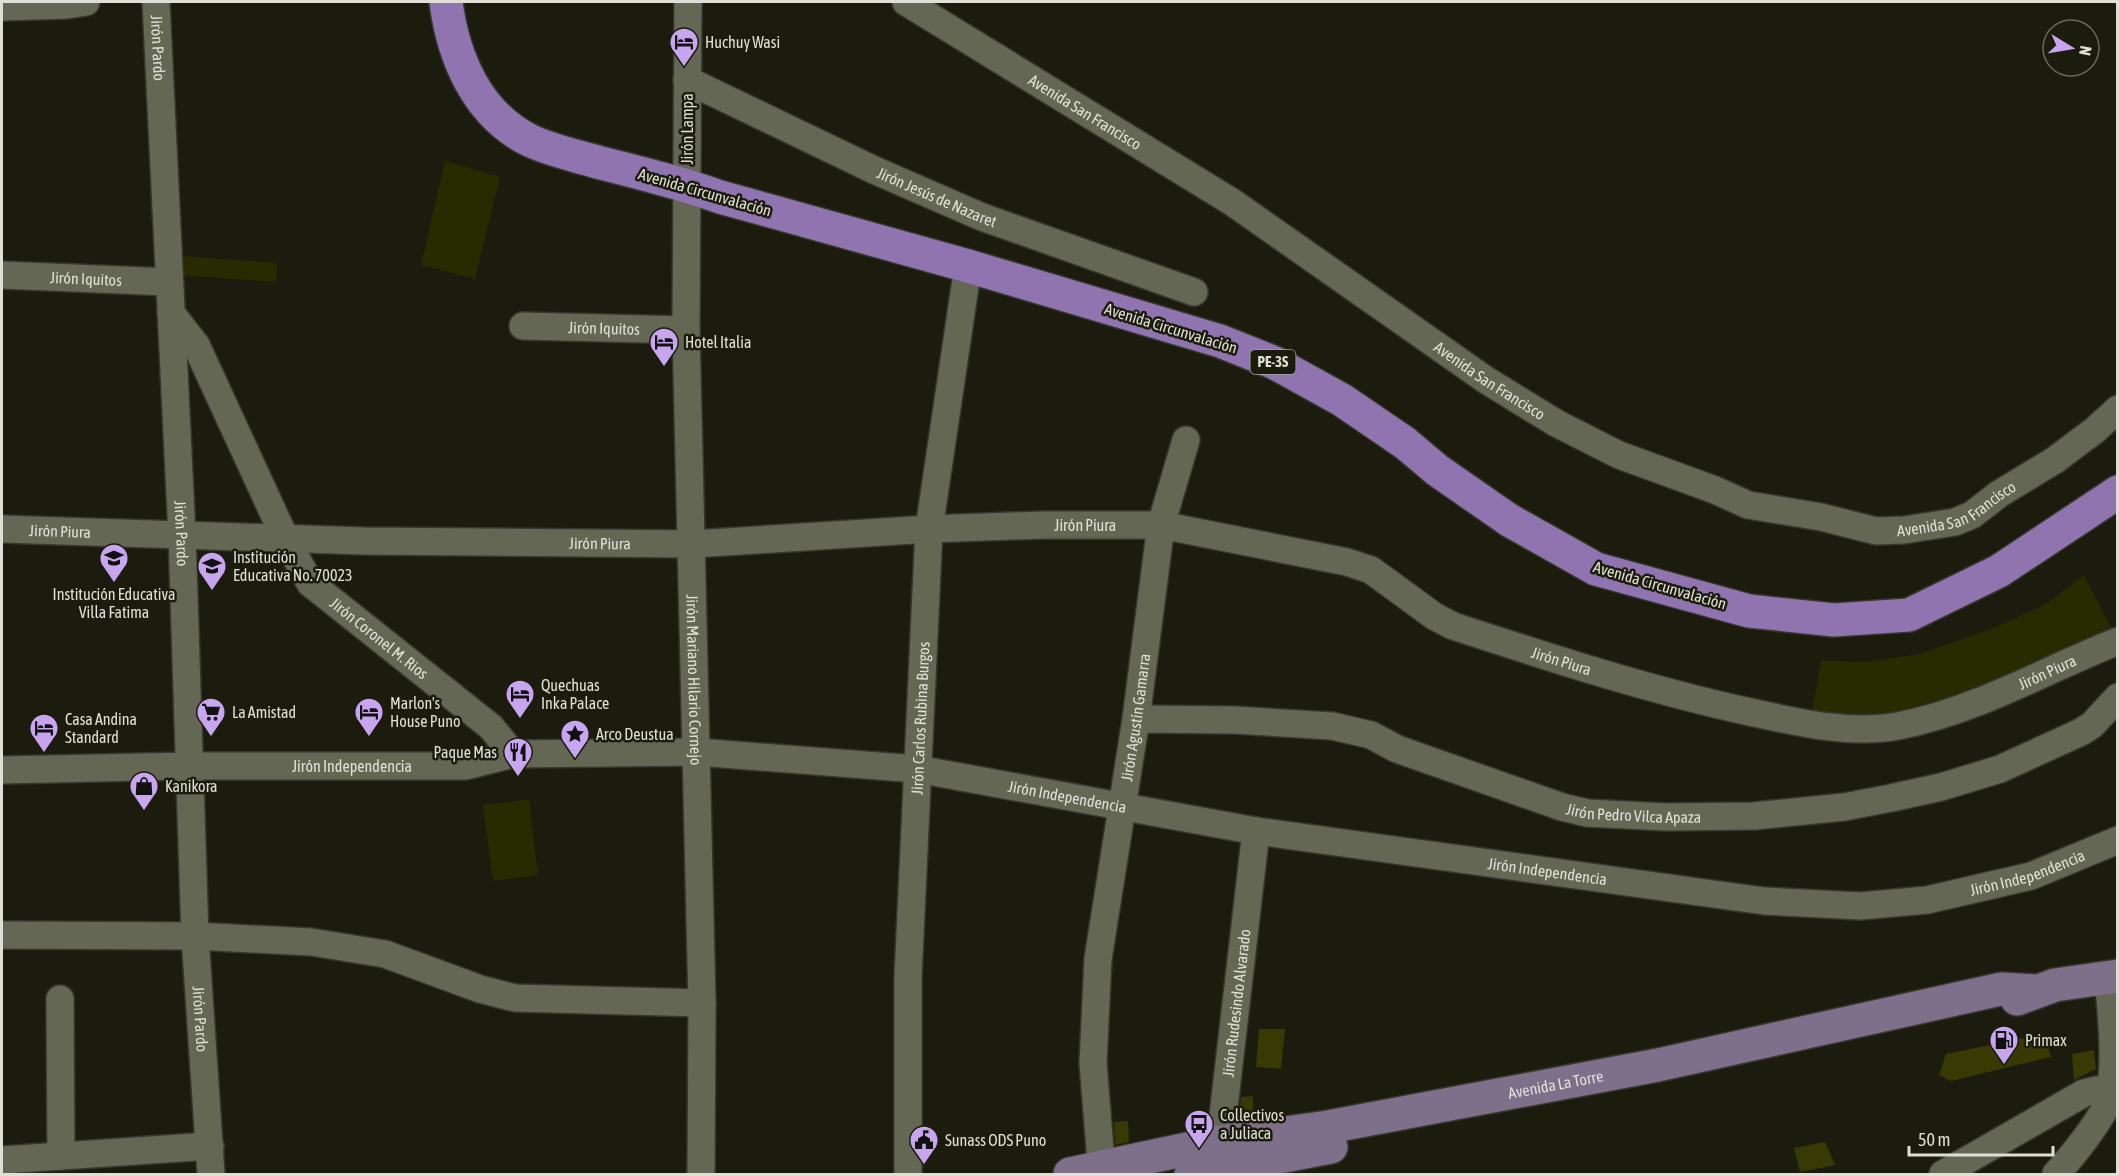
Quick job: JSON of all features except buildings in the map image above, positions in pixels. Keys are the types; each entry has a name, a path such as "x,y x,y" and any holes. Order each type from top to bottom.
{"highway":[{"name":"Avenida Circunvalación","path":"446,2 450,30 465,72 478,95 508,126 530,140 557,151 687,185 720,197 968,266 1220,341 1275,363 1342,400 1405,443 1437,470 1509,520 1596,569 1749,611 1834,620 1909,615 1999,571 2118,492"}],"main road":[{"name":"Avenida La Torre","path":"1070,1174 1213,1165 1328,1127 1658,1065 2001,989 2038,991 2055,985 2113,976"}],"street":[{"path":"2,7 67,5 86,2"},
{"name":"Jirón Pardo","path":"156,2 182,535 195,936 211,1174"},
{"name":"Jirón Lampa","path":"687,185 688,2"},
{"name":"Avenida San Francisco","path":"906,2 1232,202 1486,380 1556,423 1619,455 1715,490 1748,505 1821,517 1876,531 1904,530 1955,522 1972,515 1999,494 2055,460 2095,430 2118,409"},
{"name":"Jirón Jesús de Nazaret","path":"687,80 874,170 982,217 1194,292"},
{"name":"Jirón Mariano Hilario Cornejo","path":"687,185 686,330 693,544 702,1003 701,1174"},
{"name":"Jirón Carlos Rubina Burgos","path":"908,1174 908,977 929,529 968,266"},
{"name":"Jirón Iquitos","path":"2,275 169,282"},
{"name":"Jirón Coronel M. Rios","path":"171,313 195,345 285,538 310,583 491,727 513,754"},
{"name":"Jirón Iquitos","path":"523,326 686,330"},
{"name":"Jirón Agustín Gamarra","path":"1102,1171 1093,1063 1098,959 1136,719 1161,525 1186,440"},
{"name":"Jirón Piura","path":"2,529 363,541 693,544 929,529 1042,525 1161,525 1347,562 1371,570 1434,616 1453,626 1665,692 1818,726 1865,729 1927,720 1989,698 2118,641"},
{"name":"Jirón Pedro Vilca Apaza","path":"1136,719 1246,720 1332,726 1371,735 1397,748 1449,767 1587,813 1623,816 1754,816 1844,807 1941,787 2000,769 2081,732 2092,725 2118,697"},
{"name":"Jirón Independencia","path":"2,770 190,766 466,766 513,754 697,752 917,769 1256,831 1764,901 1860,906 1927,900 2031,876 2118,840"},
{"name":"Jirón Rudesindo Alvarado","path":"1213,1165 1256,831"},
{"path":"2,935 195,936 311,942 385,954 480,989 515,998 702,1003"},
{"path":"2055,1174 2104,1112 2114,1092 2113,976"},
{"path":"60,999 62,1156"},
{"path":"1943,1174 2084,1093 2096,1090 2114,1092"},
{"path":"2,1160 210,1146"}],"green space":[{"path":"445,161 500,177 475,279 421,265"},
{"path":"181,256 277,263 276,282 179,275"},
{"path":"2084,575 2113,631 1988,687 1915,710 1875,717 1812,712 1821,661 1867,662 1920,654 1996,627 2046,604"},
{"path":"529,799 538,875 493,881 483,805"}],"place":[{"name":"Huchuy Wasi","path":"684,68"},
{"name":"Hotel Italia","path":"664,368"},
{"name":"Institución Educativa Villa Fatima","path":"114,584"},
{"name":"Institución Educativa No. 70023","path":"212,592"},
{"name":"Quechuas Inka Palace","path":"520,720"},
{"name":"La Amistad","path":"211,738"},
{"name":"Marlon's House Puno","path":"369,738"},
{"name":"Casa Andina Standard","path":"44,754"},
{"name":"Arco Deustua","path":"575,760"},
{"name":"Paque Mas","path":"518,778"},
{"name":"Kanikora","path":"144,812"},
{"name":"Primax","path":"2004,1066"},
{"name":"Collectivos a Juliaca","path":"1199,1150"},
{"name":"Sunass ODS Puno","path":"924,1166"}]}
